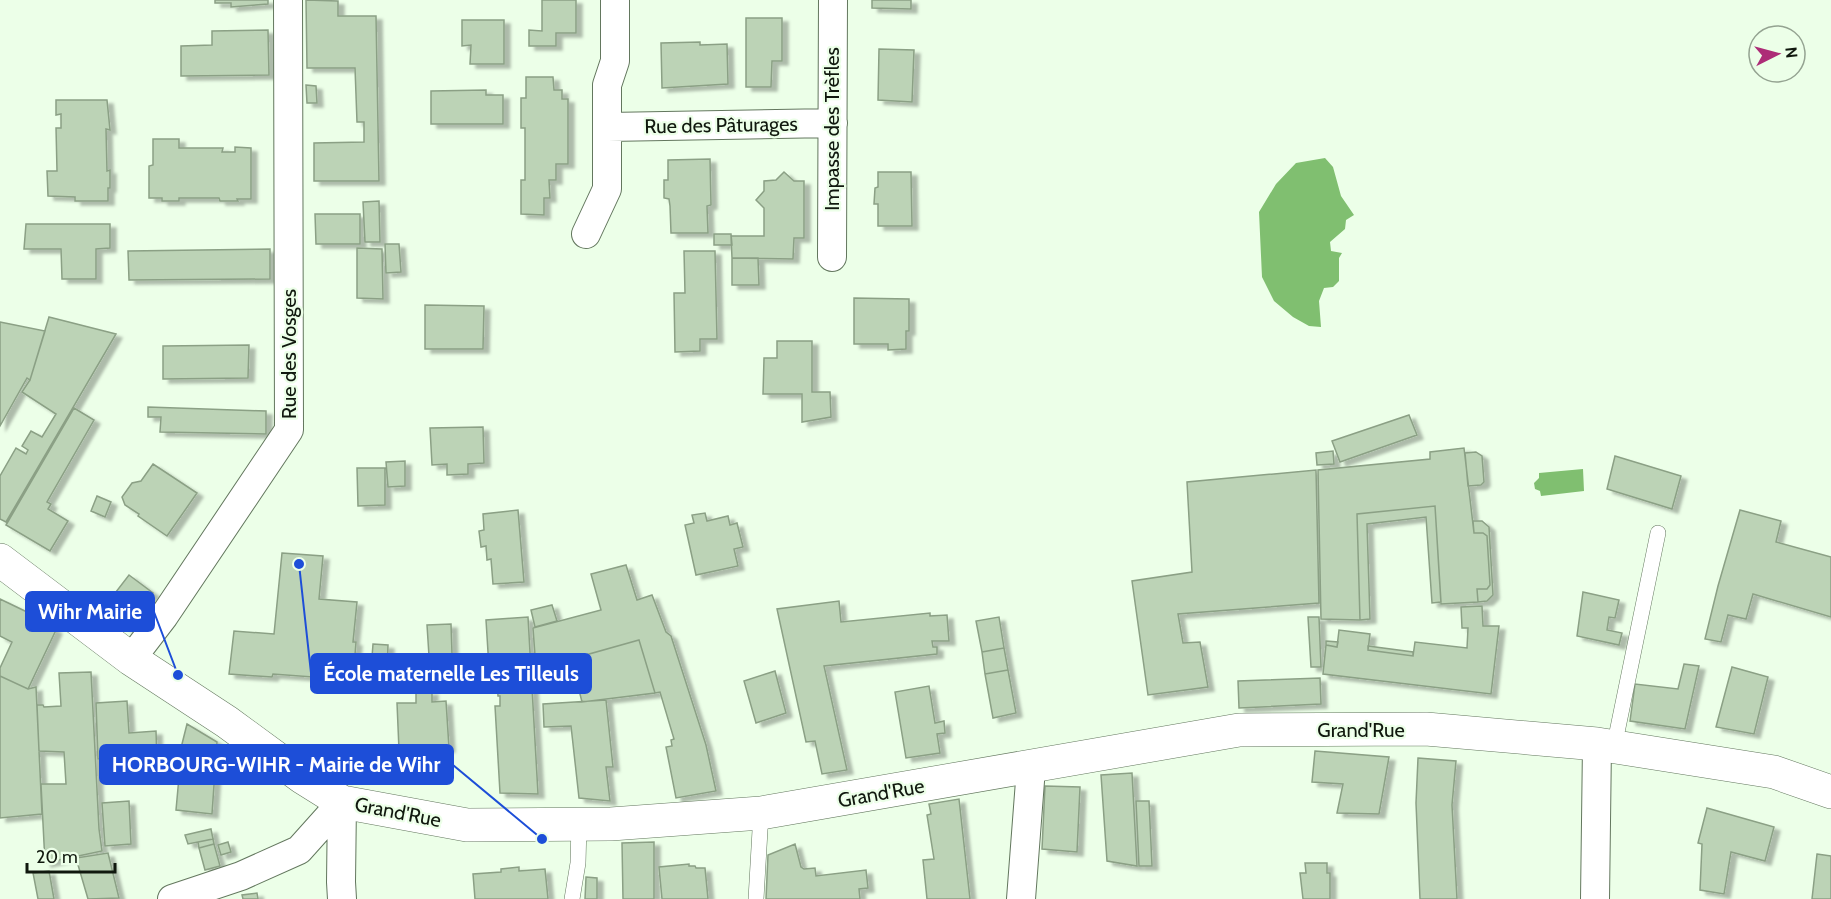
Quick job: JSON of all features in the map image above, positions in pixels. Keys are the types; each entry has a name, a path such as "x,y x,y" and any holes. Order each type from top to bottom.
{"street":[{"name":"Rue des Vosges","path":"131,659 164,616 289,430 288,0"},
{"path":"586,234 607,189 607,85 615,62 615,0"},
{"name":"Impasse des Trèfles","path":"832,257 833,0"},
{"name":"Rue des Pâturages","path":"608,127 833,123"},
{"name":"Grand'Rue","path":"0,560 131,659 227,722 302,777 342,801 467,825 611,824 761,813 1031,768 1239,730 1426,729 1605,746 1774,772 1831,792"},
{"path":"1594,899 1605,746"},
{"path":"1021,899 1031,768"},
{"path":"172,899 241,876 299,850 342,801"},
{"path":"342,801 342,899"}],"lane":[{"path":"1605,746 1658,533"},
{"path":"756,899 761,813"},
{"path":"572,899 578,863 579,824"}],"shaded area":[{"path":"1325,158 1333,167 1341,196 1354,215 1346,220 1345,229 1330,242 1331,251 1342,253 1339,258 1339,281 1333,287 1324,288 1319,301 1321,327 1309,326 1293,317 1274,301 1262,277 1259,212 1276,184 1296,163"},
{"path":"1583,469 1584,491 1541,496 1540,491 1535,489 1534,483 1539,478 1539,473"}],"building":[{"path":"215,0 268,0 268,4 231,7 231,3 215,3"},
{"path":"306,0 338,1 338,16 376,16 379,181 314,181 314,143 364,142 364,122 357,122 355,68 307,68"},
{"path":"542,0 576,0 576,33 556,33 556,46 529,46 529,30 542,31"},
{"path":"872,0 911,0 911,9 872,8"},
{"path":"746,18 782,18 782,61 772,61 771,87 746,87"},
{"path":"462,20 504,20 504,64 470,64 471,45 462,46"},
{"path":"268,30 269,75 181,76 181,46 212,45 212,31"},
{"path":"700,42 700,45 727,44 728,84 662,88 661,43"},
{"path":"879,49 914,50 912,102 878,100"},
{"path":"526,77 553,77 554,90 562,90 562,99 568,99 568,164 556,164 556,180 549,180 550,198 544,198 544,215 521,214 521,180 525,180 525,128 521,128 521,98 526,98"},
{"path":"306,85 316,86 317,103 307,103"},
{"path":"486,90 486,95 503,95 503,124 431,124 431,91"},
{"path":"56,100 107,100 110,130 106,129 107,171 110,170 108,201 75,201 75,197 48,196 47,171 57,171 56,128 61,128 61,114 56,115"},
{"path":"153,139 179,139 179,148 223,148 222,152 235,152 235,147 251,148 251,199 220,201 219,198 179,198 179,201 162,201 162,198 149,198 149,166 153,165"},
{"path":"710,159 711,205 707,206 708,233 671,233 669,199 664,198 664,180 668,180 668,160"},
{"path":"784,172 794,181 804,181 804,238 794,238 793,259 732,258 731,236 764,236 764,208 756,200 764,191 764,181 776,180"},
{"path":"878,172 911,172 912,226 878,226 878,204 874,204 875,188 878,187"},
{"path":"379,201 380,242 365,242 363,202"},
{"path":"315,214 360,214 360,244 316,244"},
{"path":"26,224 110,224 110,248 96,249 96,279 62,279 61,249 24,249"},
{"path":"714,234 731,234 732,245 714,245"},
{"path":"385,244 399,244 401,272 386,273"},
{"path":"357,248 382,249 383,299 357,298"},
{"path":"270,249 270,279 129,280 128,251"},
{"path":"684,251 715,251 717,339 700,339 700,351 675,352 674,293 685,293"},
{"path":"732,258 758,258 759,285 732,285"},
{"path":"854,298 909,299 909,331 906,331 906,349 888,350 888,344 854,344"},
{"path":"425,305 484,306 483,349 425,349"},
{"path":"49,317 116,334 6,522 0,519 0,476 16,448 26,454 28,450 22,446 31,431 42,437 56,414 22,392 30,380"},
{"path":"0,322 45,331 30,380 27,378 0,426"},
{"path":"777,341 812,341 812,392 830,392 831,417 802,422 802,394 763,394 764,358 777,358"},
{"path":"249,345 248,378 163,379 163,346"},
{"path":"148,407 266,411 266,434 160,432 161,417 148,417"},
{"path":"74,408 94,420 47,502 51,504 48,509 68,521 50,551 6,525"},
{"path":"1409,415 1417,435 1340,462 1332,441"},
{"path":"483,427 484,463 468,464 468,474 447,475 447,464 432,465 430,428"},
{"path":"1464,448 1474,533 1483,533 1487,536 1490,585 1487,589 1477,589 1478,602 1441,604 1435,506 1357,514 1360,620 1321,619 1318,470 1430,459 1430,452"},
{"path":"1333,451 1334,464 1317,465 1316,453"},
{"path":"1476,452 1482,456 1484,482 1481,485 1468,486 1465,453"},
{"path":"1615,456 1681,476 1672,509 1607,489"},
{"path":"405,461 405,486 388,487 386,462"},
{"path":"153,464 197,493 167,536 125,505 122,497 132,483 141,481"},
{"path":"357,468 385,468 385,505 358,506"},
{"path":"1316,470 1319,603 1178,614 1183,643 1200,642 1208,687 1148,695 1132,581 1192,572 1187,482"},
{"path":"97,496 111,502 105,517 91,511"},
{"path":"1435,506 1441,602 1432,603 1426,517 1367,524 1370,619 1360,620 1357,514"},
{"path":"518,510 524,582 493,584 491,559 487,560 486,546 481,547 479,531 484,530 483,514"},
{"path":"1740,510 1781,521 1776,542 1831,557 1831,617 1753,594 1746,619 1728,615 1721,642 1705,639"},
{"path":"705,513 707,521 728,516 730,525 737,523 743,547 734,549 738,566 696,575 685,525 694,523 692,515"},
{"path":"1473,521 1482,521 1489,527 1493,595 1487,601 1478,602 1477,589 1487,589 1490,585 1487,536 1483,533 1474,533"},
{"path":"282,553 323,556 319,599 357,602 353,642 356,642 353,680 273,674 272,677 229,674 234,631 274,634"},
{"path":"626,565 637,600 652,595 666,632 671,636 706,745 716,791 676,798 666,747 672,746 671,740 674,739 660,692 655,693 639,640 536,669 533,628 601,610 591,574"},
{"path":"129,575 153,593 127,628 102,610"},
{"path":"1583,592 1619,600 1615,618 1609,617 1607,630 1622,633 1619,645 1577,636"},
{"path":"0,599 56,630 28,689 0,676 0,668 12,642 0,636"},
{"path":"839,601 841,622 930,613 930,616 947,615 949,641 932,641 933,647 937,647 937,654 824,666 847,770 822,774 815,741 806,742 777,609"},
{"path":"552,605 557,621 535,627 531,610"},
{"path":"1482,606 1483,626 1499,626 1491,694 1323,674 1326,645 1337,647 1339,630 1370,634 1368,650 1413,656 1415,642 1467,648 1468,628 1462,628 1461,607"},
{"path":"528,617 538,794 500,793 495,706 500,706 500,696 498,696 496,668 489,668 486,620"},
{"path":"999,617 1004,648 982,652 976,621"},
{"path":"1308,617 1319,617 1321,667 1311,667"},
{"path":"451,624 452,654 429,656 427,625"},
{"path":"639,640 655,693 582,702 571,659"},
{"path":"1326,641 1338,642 1337,647 1326,645"},
{"path":"373,644 388,645 387,671 371,670"},
{"path":"1368,646 1413,652 1413,656 1368,650"},
{"path":"1004,648 1008,670 985,674 982,652"},
{"path":"1684,664 1699,666 1685,729 1630,721 1635,684 1678,689"},
{"path":"1732,667 1768,677 1754,734 1716,727"},
{"path":"1008,670 1016,713 993,718 985,674"},
{"path":"775,671 786,713 756,723 744,681"},
{"path":"91,672 102,851 45,863 41,784 66,784 64,752 39,751 37,705 61,706 59,673"},
{"path":"0,676 28,689 36,687 42,814 0,818"},
{"path":"1320,678 1321,704 1239,708 1238,681"},
{"path":"929,686 935,723 944,721 945,733 937,734 940,753 906,758 895,692"},
{"path":"432,691 432,702 446,701 449,748 399,750 397,703 416,703 416,692"},
{"path":"606,700 613,767 606,767 610,801 579,798 571,726 544,727 543,704"},
{"path":"127,701 129,733 156,731 157,763 117,765 117,758 98,759 96,703"},
{"path":"187,724 217,742 212,814 176,810 182,744"},
{"path":"1315,751 1389,757 1379,814 1337,813 1343,784 1312,782"},
{"path":"1418,758 1456,761 1452,805 1457,899 1420,899 1416,803"},
{"path":"1132,773 1137,866 1107,861 1101,775"},
{"path":"1045,786 1080,787 1077,852 1042,849"},
{"path":"959,799 970,899 927,899 923,860 934,859 927,815 931,814 929,804"},
{"path":"129,801 131,844 105,846 102,803"},
{"path":"1136,801 1149,801 1152,866 1139,866"},
{"path":"1707,808 1774,827 1765,861 1731,852 1724,894 1700,890 1702,844 1698,843"},
{"path":"211,829 213,839 188,844 185,835"},
{"path":"213,839 214,844 199,848 198,842"},
{"path":"228,842 231,852 221,855 218,845"},
{"path":"654,842 654,899 623,899 622,843"},
{"path":"214,844 220,866 205,870 199,848"},
{"path":"795,844 801,867 804,869 815,868 816,876 866,870 868,888 859,889 860,899 766,899 768,855"},
{"path":"108,853 119,898 88,899 76,858"},
{"path":"1817,854 1831,856 1831,899 1812,899"},
{"path":"1305,863 1327,863 1327,873 1330,873 1330,899 1303,899 1300,873 1306,873"},
{"path":"689,864 696,868 705,868 708,899 662,899 659,867"},
{"path":"519,867 519,871 545,869 548,899 475,899 473,874 501,872 501,869"},
{"path":"49,871 54,899 38,899 33,873"},
{"path":"586,877 597,878 597,899 585,899"},
{"path":"257,893 258,899 243,899 242,895"}],"place":[{"name":"École maternelle Les Tilleuls","path":"299,564"},
{"name":"Wihr Mairie","path":"178,675"},
{"name":"HORBOURG-WIHR - Mairie de Wihr","path":"542,839"}]}
